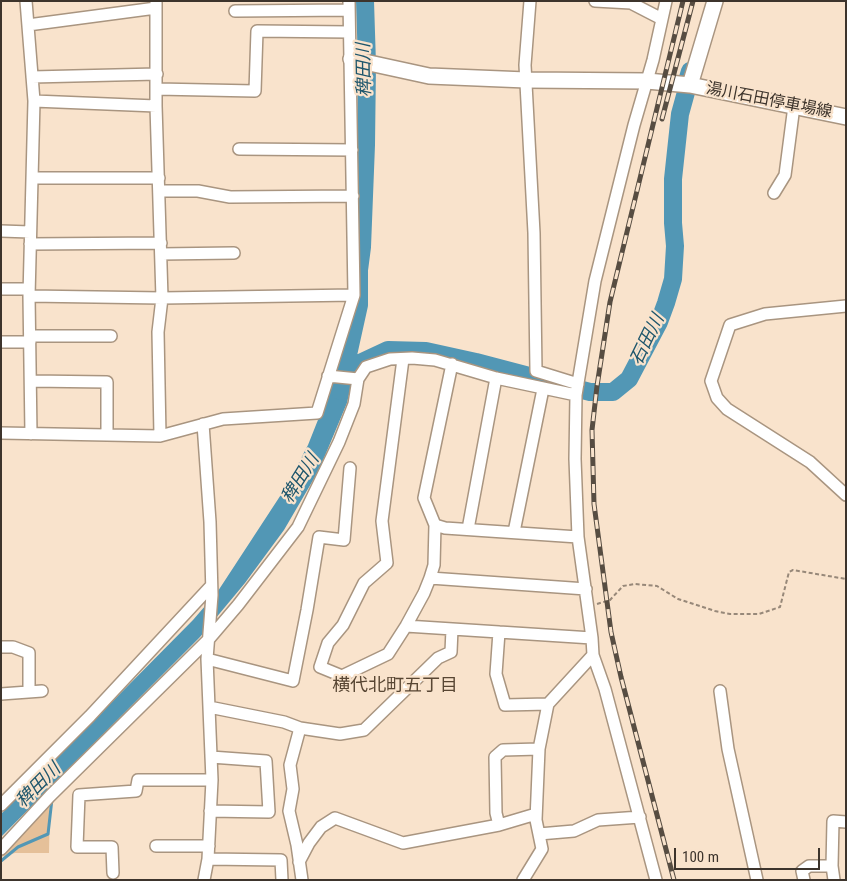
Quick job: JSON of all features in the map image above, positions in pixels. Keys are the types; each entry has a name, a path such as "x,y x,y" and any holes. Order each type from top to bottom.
{"street":[{"path":"26,1 34,101 30,232 31,434"},
{"path":"530,1 526,80 534,233 536,371 577,390"},
{"path":"595,1 631,3 662,19"},
{"path":"656,880 605,689 593,655 578,536 575,459 577,390 595,281 666,1"},
{"name":"湯川石田停車場線","path":"715,1 690,85 846,117"},
{"path":"28,25 156,5 156,106 162,298 158,332 160,436"},
{"path":"157,89 255,91 256,6"},
{"path":"1,433 160,436 223,418 317,413 354,296 349,6 256,6 235,11"},
{"path":"257,31 349,32"},
{"path":"351,59 429,76 526,80 647,81 690,85"},
{"path":"32,77 157,74"},
{"path":"34,101 156,106"},
{"path":"774,193 786,175 794,106"},
{"path":"239,150 352,150"},
{"path":"32,178 159,178"},
{"path":"159,191 198,191 230,197 353,196"},
{"path":"1,231 30,232"},
{"path":"30,244 161,248 234,253"},
{"path":"1,289 30,293 162,298 354,296"},
{"path":"846,306 764,314 730,325 711,381 717,398 727,409 810,462 846,496"},
{"path":"1,342 111,336"},
{"path":"1,849 50,796 238,606 298,527 342,435 354,404 358,379 366,367 390,359 435,360 496,378 543,389 577,390"},
{"path":"403,359 382,521 387,563 364,583 344,625 328,643 320,667 342,676 388,654 406,626 430,578 434,566 435,525 424,498 452,364"},
{"path":"328,376 358,379"},
{"path":"468,529 496,378"},
{"path":"31,381 107,382 107,435"},
{"path":"514,532 543,389"},
{"path":"203,424 210,522 211,591 207,659 212,780 208,859 204,880"},
{"path":"207,659 293,681 319,537 344,540 350,468"},
{"path":"435,525 445,528 578,536"},
{"path":"430,578 586,589"},
{"path":"1,805 211,591"},
{"path":"406,626 592,638"},
{"path":"209,707 284,722 300,728 340,734 364,730 438,658 452,652 452,629"},
{"path":"499,632 496,674 505,705 548,704"},
{"path":"1,647 13,647 29,653 29,692"},
{"path":"523,880 542,849 536,814 539,749 548,704 593,655"},
{"path":"1,694 42,691"},
{"path":"720,691 728,749 757,880"},
{"path":"300,728 290,765 293,789 289,811 302,880"},
{"path":"499,825 496,813 495,757 503,750 539,749"},
{"path":"210,811 269,812 266,761 211,757"},
{"path":"113,873 112,847 77,847 79,795 136,791 138,780 212,780"},
{"path":"300,862 309,843 321,827 335,818 403,843 499,825 536,814"},
{"path":"538,834 574,831 598,820 640,817"},
{"path":"834,880 832,866 833,821 846,822"},
{"path":"156,846 209,846"},
{"path":"208,859 281,860 282,880"},
{"path":"804,880 802,871 809,866 832,866"}],"path":[{"path":"588,607 610,600 623,586 635,584 657,586 678,599 715,611 730,614 759,614 780,607 788,572 794,570 846,579"}],"shaded area":[{"path":"50,799 49,853 15,853 1,857 1,852"}],"water":[{"path":"342,369 350,369 354,373 347,403 319,470 284,530 245,583 200,637 1,837 1,814 193,620 218,591 286,487 308,445 337,372"}],"waterway":[{"name":"稗田川","path":"340,391 359,305 359,270 362,247 366,145 367,64 365,1"},
{"name":"石田川","path":"344,378 358,364 388,350 426,351 590,392 613,392 629,379 659,322 673,279 675,246 673,179 680,114 690,71"},
{"path":"1,861 18,847 48,834 52,799"}],"railway":[{"path":"674,880 611,632 594,504 592,430 610,302 683,1"},
{"path":"662,119 693,1"}],"district":[{"name":"横代北町五丁目","path":"395,686"}]}
